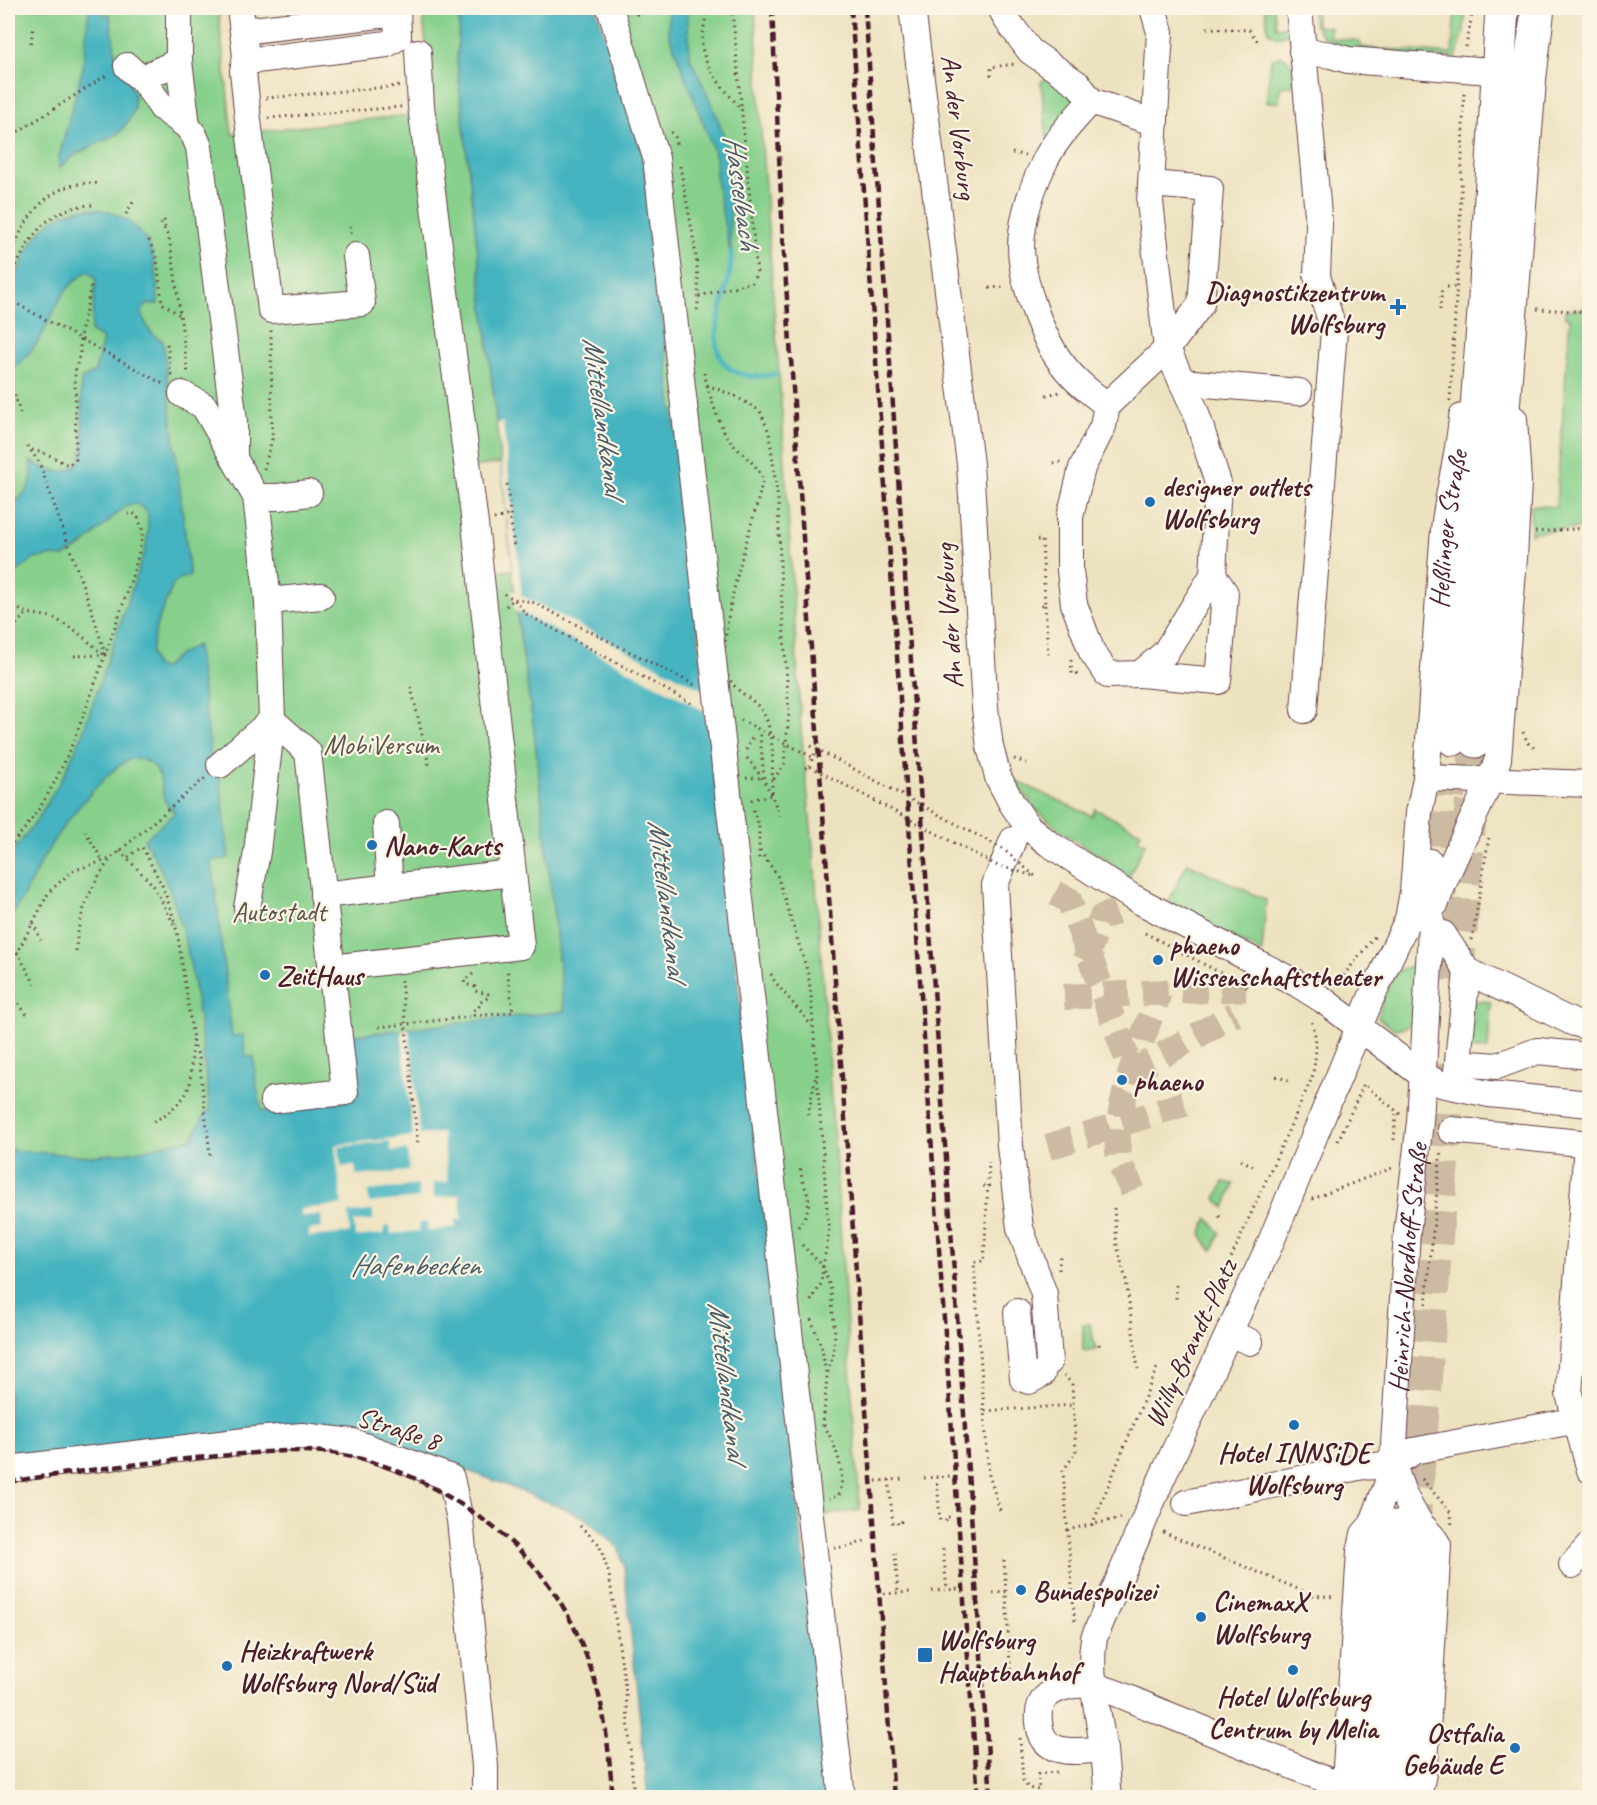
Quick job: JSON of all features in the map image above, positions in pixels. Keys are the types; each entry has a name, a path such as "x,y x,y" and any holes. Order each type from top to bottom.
{"main road":[{"name":"Heßlinger Straße","path":"1502,8 1498,72 1471,285 1465,740 1510,338 1530,75 1538,8"},
{"path":"1530,75 1558,8"},
{"name":"Heinrich-Nordhoff-Straße","path":"1352,1794 1396,1533"},
{"name":"Heinrich-Nordhoff-Straße","path":"1396,1533 1414,1795"}],"street":[{"path":"179,8 179,62 187,126"},
{"path":"610,8 656,158 842,1797"},
{"name":"An der Vorburg","path":"912,8 970,464 990,747 998,777 1011,802 1020,833 1048,843 1132,897 1296,983 1323,1000 1422,1075 1441,1084 1489,1094 1590,1104"},
{"path":"1001,8 1030,51 1079,86 1091,101 1155,123"},
{"path":"1140,674 1165,653 1213,575 1218,483 1195,410 1167,349 1150,202 1162,20 1153,8"},
{"path":"1299,8 1319,225 1317,276 1334,331 1304,710"},
{"path":"246,56 256,60 387,44 398,37 397,10 242,19 246,56 243,71 271,310 362,303 356,256"},
{"path":"1302,51 1348,60 1530,75"},
{"path":"331,968 521,946 512,873 502,603 476,581 418,52"},
{"path":"126,73 179,62"},
{"path":"126,73 162,108 187,126 199,147 234,421 234,459"},
{"path":"1091,101 1059,138 1029,157 1018,284 1062,365 1061,387 1085,389 1107,405"},
{"path":"1151,184 1210,189 1201,304 1167,349 1107,405 1103,426 1078,466 1065,572 1092,652 1108,675 1140,674 1218,681 1225,593 1213,575"},
{"name":"Heßlinger Straße","path":"1359,1028 1408,919 1413,892 1419,813 1426,778 1444,529 1460,437 1471,285"},
{"name":"Heßlinger Straße","path":"1422,1075 1431,938 1436,902 1444,879 1490,781 1497,759 1501,732 1518,482 1510,338"},
{"path":"1182,382 1299,392"},
{"path":"187,393 234,459 256,497 268,601 272,720 257,852 247,908"},
{"path":"256,497 309,493"},
{"path":"268,601 321,596"},
{"path":"220,765 272,720"},
{"path":"272,720 308,752 345,1092 273,1100"},
{"path":"1426,778 1590,784"},
{"name":"Heßlinger Straße","path":"1426,778 1433,812 1430,862 1431,938"},
{"path":"386,824 389,875 394,886"},
{"path":"1013,941 1008,862 1020,833"},
{"path":"1017,1312 1023,1380 1029,1381 1051,1370 1044,1293 1020,1228 1010,1146 995,885 1020,833"},
{"path":"323,895 512,873"},
{"path":"1359,1028 1385,980 1431,938 1443,934 1467,971 1582,1025"},
{"path":"1467,971 1458,1067 1497,1066 1537,1051 1582,1025"},
{"name":"Willy-Brandt-Platz","path":"1108,1797 1104,1749 1093,1686 1091,1657 1094,1638 1239,1337 1270,1244 1359,1028"},
{"path":"1537,1051 1590,1056"},
{"name":"Heinrich-Nordhoff-Straße","path":"1396,1533 1403,1456 1384,1396 1407,1232 1420,1122 1422,1075"},
{"path":"1446,1136 1588,1144 1569,1394 1584,1417 1590,1470"},
{"path":"1186,1503 1584,1417"},
{"name":"Straße 8","path":"8,1469 302,1436 353,1442 451,1478 460,1520 485,1766 485,1797"},
{"name":"Heinrich-Nordhoff-Straße","path":"1396,1533 1387,1485 1403,1456"},
{"name":"Heinrich-Nordhoff-Straße","path":"1352,1794 1348,1598 1364,1534 1396,1533"},
{"path":"1572,1565 1590,1545"},
{"path":"1104,1749 1070,1752 1055,1749 1046,1741 1041,1734 1038,1714 1042,1701 1050,1692 1065,1687 1093,1686 1196,1725 1352,1794"}],"path":[{"path":"707,8 702,41 704,55 712,72 743,113"},
{"path":"699,296 752,282 757,273 732,8"},
{"path":"1464,69 1473,8"},
{"path":"31,43 33,25"},
{"path":"1207,28 1249,30 1260,44"},
{"path":"991,76 991,67 1021,63"},
{"path":"8,138 76,94 126,73"},
{"path":"247,110 421,95"},
{"path":"247,110 421,95"},
{"path":"8,267 22,228 44,200 75,183 101,184"},
{"path":"126,214 133,202"},
{"path":"8,282 32,238 50,217 71,207 96,205"},
{"path":"163,221 170,238 181,316 187,393"},
{"path":"149,240 157,259 162,303 181,316"},
{"path":"989,288 1018,284"},
{"path":"1447,287 1471,285"},
{"path":"32,450 47,454 68,465 76,459 74,382 91,286"},
{"path":"1440,310 1442,286"},
{"path":"8,299 187,393"},
{"path":"1538,299 1537,310 1590,312"},
{"path":"256,497 272,439 271,310"},
{"path":"167,344 187,393"},
{"path":"1590,346 1588,365 1590,416"},
{"path":"8,385 14,392 20,413"},
{"path":"772,783 784,764 789,712 778,500 769,432 760,411 735,396 707,385 713,404 731,442 760,471 763,480 725,627 726,667 729,679 760,708 769,730 774,753 772,783 772,795"},
{"path":"27,446 39,462 93,614 105,655"},
{"path":"507,484 514,549"},
{"path":"8,847 21,834 50,790 105,655 126,595 142,537 142,528 137,515 132,513 124,516"},
{"path":"497,518 510,515"},
{"path":"1514,558 1527,536 1535,532 1590,526"},
{"path":"1037,540 1042,540 1043,605 1048,656"},
{"path":"502,603 532,602 696,686 699,691"},
{"path":"502,603 693,706"},
{"path":"8,605 27,613 52,617 76,631 105,655"},
{"path":"8,633 27,613"},
{"path":"74,656 105,655"},
{"path":"1071,658 1072,674"},
{"path":"411,687 429,765"},
{"path":"764,778 762,733 814,758"},
{"path":"752,738 744,755 764,778 779,816"},
{"path":"809,766 996,865 1036,877 1004,849 811,746"},
{"path":"805,768 809,766 817,749"},
{"path":"1009,756 1027,763"},
{"path":"76,951 76,934 80,917 89,894 110,859 220,765"},
{"path":"726,777 749,801 772,795"},
{"path":"1467,971 1478,892 1491,830"},
{"path":"85,831 103,861"},
{"path":"128,857 142,847 163,887 177,930 193,1039 199,1058 210,1155"},
{"path":"120,851 153,885 177,930"},
{"path":"760,851 777,875 808,973 829,1234 821,1284 809,1302 808,1309"},
{"path":"8,970 50,892 72,871 110,859"},
{"path":"33,922 41,940"},
{"path":"1145,933 1249,988"},
{"path":"1334,989 1377,933"},
{"path":"379,1027 474,1016 505,1016 513,1012 505,948"},
{"path":"17,952 36,984"},
{"path":"768,967 775,982 813,1027"},
{"path":"473,974 464,980 465,984 475,987 476,991 489,994 489,997 479,1002 479,1006 473,1011 474,1016"},
{"path":"401,982 418,1146"},
{"path":"8,989 27,1015"},
{"path":"1182,1367 1312,1078 1317,1054 1316,1031 1303,1011"},
{"path":"151,1122 166,1115 185,1096 190,1084 193,1039"},
{"path":"808,1114 817,1071"},
{"path":"1276,1076 1289,1081"},
{"path":"1335,1147 1364,1084 1402,1115"},
{"path":"1426,1308 1446,1136"},
{"path":"1241,1160 1253,1166"},
{"path":"796,1230 807,1213 809,1203 800,1167"},
{"path":"1316,1189 1311,1200 1392,1168"},
{"path":"983,1186 995,1186"},
{"path":"988,1186 984,1261 974,1262 987,1475 1000,1510"},
{"path":"1114,1208 1117,1246 1126,1280 1138,1369"},
{"path":"798,1242 823,1266 832,1298 835,1335 833,1356 827,1375 824,1425 820,1435"},
{"path":"1176,1285 1176,1301"},
{"path":"810,1315 822,1349 827,1375"},
{"path":"1099,1344 1101,1349"},
{"path":"1092,1525 1157,1368"},
{"path":"1051,1370 1072,1384 1076,1452 1064,1471 1075,1635"},
{"path":"984,1411 1073,1405"},
{"path":"824,1425 834,1444 841,1488 839,1495 833,1499 826,1499"},
{"path":"924,1478 951,1476"},
{"path":"937,1478 940,1523"},
{"path":"876,1481 903,1479"},
{"path":"889,1480 892,1526"},
{"path":"1058,1509 1066,1509"},
{"path":"946,1521 946,1517 954,1517"},
{"path":"898,1524 897,1522 906,1521"},
{"path":"1067,1530 1092,1525 1150,1525 1312,1595 1348,1598"},
{"path":"580,1526 599,1544 609,1574 627,1694 634,1797"},
{"path":"851,1546 866,1541"},
{"path":"943,1549 947,1590"},
{"path":"1061,1552 1069,1551"},
{"path":"895,1553 898,1593"},
{"path":"1004,1560 1011,1680 1020,1679"},
{"path":"932,1591 959,1589"},
{"path":"884,1594 911,1592"},
{"path":"993,1593 1006,1592"},
{"path":"1019,1733 1023,1780 1028,1788 1040,1790 1038,1774 1057,1773 1055,1749"}],"green space":[{"name":"Autostadt","path":"8,8 218,8 232,134 419,114 483,573 513,570 534,730 564,1011 347,1395 8,1437"},
{"path":"422,8 460,8 457,62 501,463 471,467"},
{"path":"620,8 755,8 762,146 782,414 801,729 814,857 860,1510 815,1517"},
{"path":"1265,8 1274,8 1276,27 1289,26 1288,34 1277,37 1268,32"},
{"path":"1311,8 1316,8 1316,26 1330,27 1330,38 1360,41 1360,47 1379,49 1376,53 1353,50 1324,38 1318,30 1313,21"},
{"path":"1455,8 1466,8 1464,30 1456,58 1390,56 1387,49 1452,54"},
{"path":"1280,56 1291,64 1294,86 1280,87 1279,102 1266,102 1271,60"},
{"path":"1048,76 1077,101 1047,138 1041,82"},
{"path":"1589,308 1589,364 1586,365 1590,416 1589,526 1531,534 1530,505 1556,507 1570,318 1565,317 1565,310"},
{"path":"1014,780 1092,816 1095,809 1141,832 1138,840 1145,843 1128,879 1109,861 1051,823 1034,807"},
{"path":"1187,863 1266,900 1262,953 1168,903"},
{"path":"1417,965 1413,1018 1407,1027 1394,1029 1378,1018 1386,991 1397,973 1404,968"},
{"path":"1467,1000 1491,1002 1488,1049 1464,1048"},
{"path":"1224,1182 1234,1184 1225,1208 1216,1199"},
{"path":"1208,1218 1220,1233 1213,1250 1201,1234"},
{"path":"1090,1324 1096,1350 1085,1352 1083,1325"}],"water":[{"path":"89,8 98,8 104,15 110,14 116,60 134,94 134,109 119,133 75,155 59,168 59,157 83,67"},
{"path":"460,8 596,8 644,159 831,1797 648,1797 624,1566 618,1547 584,1517 501,1483 371,1435 8,1459 8,1150 89,1156 133,1152 192,1138 206,1112 210,1111 192,971 184,936 174,901 161,869 144,840 175,813 166,803 160,778 152,765 142,760 131,759 121,764 98,786 54,840 8,921 8,857 36,822 64,775 82,735 146,547 148,531 148,516 145,510 137,504 125,506 82,546 64,557 49,556 34,559 8,579 8,508 28,488 32,476 30,461 46,468 62,471 69,470 80,460 83,450 81,379 95,372 103,339 91,332 96,279 88,271 68,287 37,343 8,375 9,298 30,246 48,224 62,215 77,210 92,209 108,212 135,227 145,239 154,260 158,304 149,304 144,307 142,313 149,329 163,341 190,577 180,578 173,585 157,623 151,652 155,667 164,668 174,658 197,645 212,764 220,779 229,858 212,861 232,1036 243,1035 246,1057 254,1057 256,1084 262,1111 355,1100 347,1036 564,1011 534,730 519,629 457,62"},
{"path":"668,8 687,8 690,57 724,136 729,164 731,258 716,180 716,157 669,34"}],"pier":[{"path":"497,423 503,423 522,596 707,692 710,714 514,609 512,590 515,591"},
{"path":"409,1029 420,1135 442,1133 448,1182 433,1183 434,1198 460,1195 462,1219 455,1220 456,1227 428,1231 427,1222 419,1223 419,1231 391,1234 390,1226 384,1227 384,1234 355,1237 354,1222 373,1220 373,1211 349,1213 350,1233 309,1237 308,1230 322,1228 321,1215 301,1216 301,1209 342,1205 335,1145 413,1136 401,1030","holes":["390,1141 391,1151 407,1150 409,1171 357,1176 355,1166 341,1167 339,1147","418,1185 419,1198 369,1203 368,1191"]}],"waterway":[{"name":"Hasselbach","path":"731,252 730,268 718,324 717,342 720,357 730,369 749,376 777,374"}],"tunnel":[{"path":"1440,895 1453,739"},
{"path":"1457,981 1476,741"},
{"path":"1055,893 1069,900 1132,1072 1235,1014"},
{"path":"1085,960 1102,917 1116,912"},
{"path":"1064,997 1249,988"},
{"path":"1133,1191 1118,1153 1120,1114 1131,1072 1159,993"},
{"path":"1413,1537 1451,1054"},
{"path":"1048,1147 1190,1102"}],"railway":[{"path":"772,8 783,239 803,537 894,1798"},
{"path":"851,8 978,1798"},
{"path":"865,8 991,1798"},
{"path":"8,1482 166,1461 261,1452 304,1451 332,1453 361,1459 403,1473 429,1486 471,1511 497,1530 540,1573 557,1597 585,1653 600,1699 613,1798"}],"place":[{"name":"Diagnostikzentrum Wolfsburg","path":"1398,307"},
{"name":"designer outlets Wolfsburg","path":"1150,502"},
{"name":"Nano-Karts","path":"372,845"},
{"name":"phaeno Wissenschaftstheater","path":"1158,960"},
{"name":"ZeitHaus","path":"265,975"},
{"name":"phaeno","path":"1122,1080"},
{"name":"Hotel INNSiDE Wolfsburg","path":"1294,1425"},
{"name":"Bundespolizei","path":"1021,1590"},
{"name":"CinemaxX Wolfsburg","path":"1201,1617"},
{"name":"Wolfsburg Hauptbahnhof","path":"925,1655"},
{"name":"Heizkraftwerk Wolfsburg Nord/Süd","path":"227,1666"},
{"name":"Hotel Wolfsburg Centrum by Melia","path":"1293,1670"},
{"name":"Ostfalia Gebäude E","path":"1515,1748"}],"water label":[{"name":"Mittellandkanal","path":"604,416"},
{"name":"Mittellandkanal","path":"668,899"},
{"name":"Hafenbecken","path":"415,1265"},
{"name":"Mittellandkanal","path":"728,1381"}],"park label":[{"name":"MobiVersum","path":"381,744"}]}
